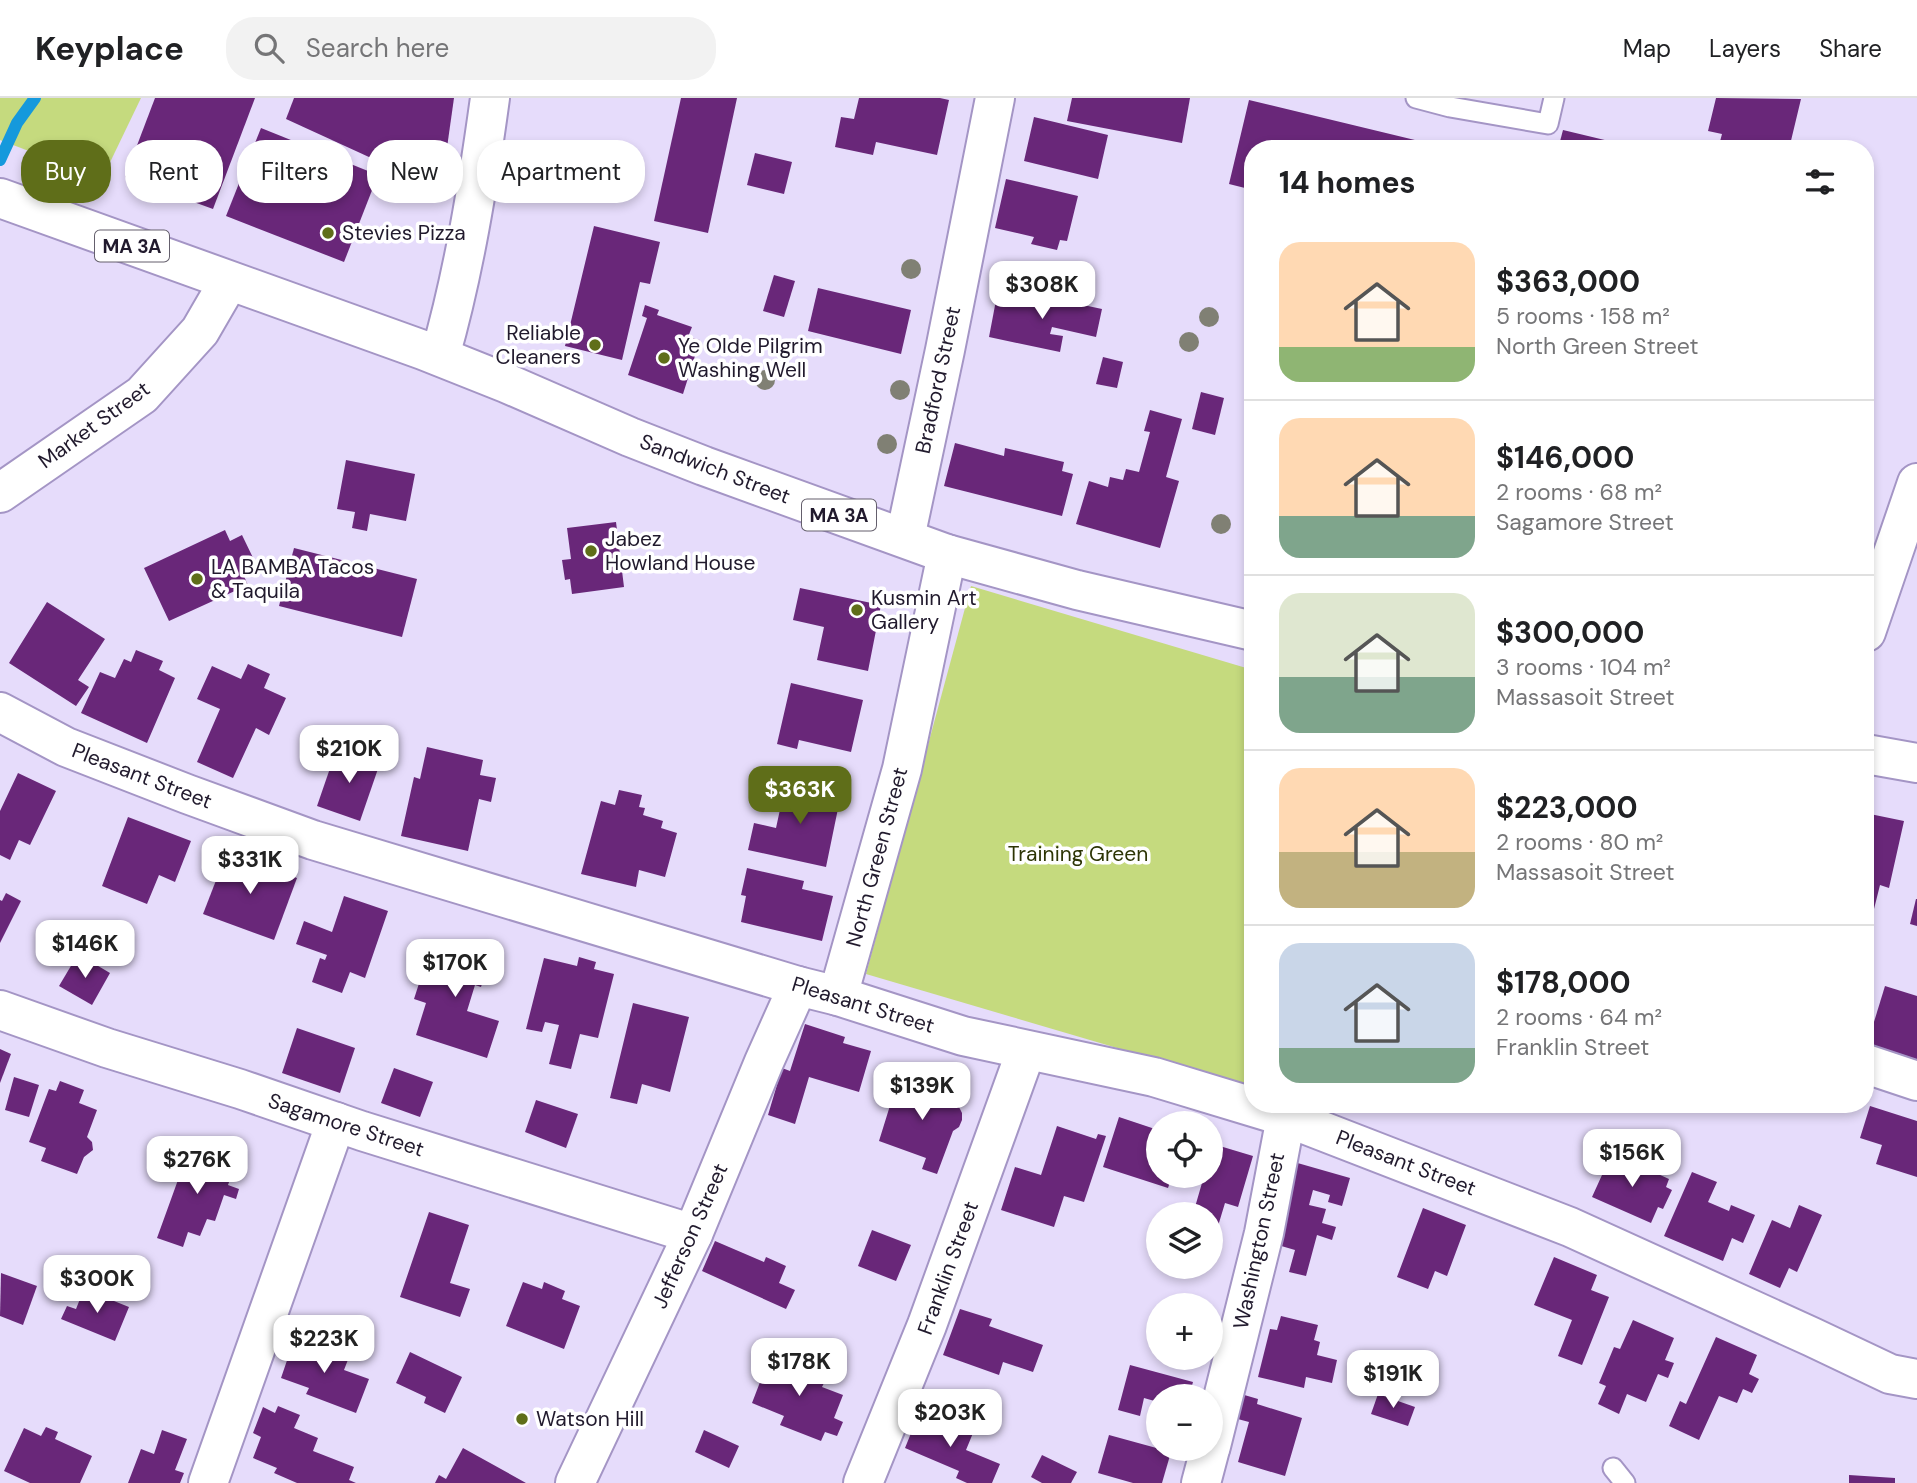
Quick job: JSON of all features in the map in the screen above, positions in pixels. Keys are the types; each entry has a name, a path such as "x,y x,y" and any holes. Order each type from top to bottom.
{"street":[{"path":"440,356 455,305 490,98"},
{"name":"Bradford Street","path":"905,538 995,98"},
{"name":"MA 3A","path":"0,198 229,281"},
{"name":"Sandwich Street","path":"229,281 440,356 704,466 947,554 1077,590 1244,629"},
{"name":"Market Street","path":"0,493 142,395 200,331 229,281"},
{"path":"1874,609 1917,483"},
{"name":"North Green Street","path":"838,996 902,769 947,554"},
{"name":"Pleasant Street","path":"0,712 66,747 126,771 313,839 442,880 838,996 963,1036 1154,1077 1244,1104"},
{"path":"1874,755 1917,763"},
{"name":"Jefferson Street","path":"575,1483 693,1234 798,986"},
{"name":"Sagamore Street","path":"0,1010 107,1048 472,1166 693,1234"},
{"name":"Franklin Street","path":"863,1483 927,1325 1026,1051"},
{"path":"1874,1067 1917,1081"},
{"name":"Pleasant Street","path":"1273,1113 1286,1117 1326,1118 1890,1374 1917,1379"},
{"name":"Washington Street","path":"1223,1399 1264,1233 1286,1117"},
{"path":"208,1483 336,1122"},
{"name":"Washington Street","path":"1201,1483 1207,1461"}],"lane":[{"path":"1416,98 1450,107 1548,124 1554,98"}],"green space":[{"path":"0,98 141,98 111,160 111,140 21,140 21,148 0,140"},
{"name":"Training Green","path":"971,586 1244,667 1244,1085 866,974"}],"building":[{"path":"155,98 255,98 223,183 223,140 139,140"},
{"path":"294,98 454,98 448,140 367,140 367,156 353,150 353,140 332,140 286,119"},
{"path":"681,98 737,98 708,233 654,221"},
{"path":"859,98 949,100 937,155 876,142 873,155 835,147 841,117 854,119"},
{"path":"1072,98 1190,98 1182,143 1067,121"},
{"path":"1716,98 1801,99 1791,140 1720,140 1722,134 1708,131"},
{"path":"1249,100 1415,140 1244,140 1244,188 1229,184"},
{"path":"1034,117 1108,135 1098,179 1024,161"},
{"path":"261,128 291,140 256,140"},
{"path":"1563,130 1605,140 1560,140"},
{"path":"755,153 792,162 784,194 747,185"},
{"path":"353,165 367,171 367,203 344,262 226,216 237,188 237,203 353,203"},
{"path":"1006,179 1078,196 1067,241 1060,240 1057,250 1031,244 1034,237 995,228"},
{"path":"196,203 215,203 213,209"},
{"path":"594,226 660,242 650,284 640,282 622,360 565,346"},
{"path":"774,275 795,281 784,317 763,311"},
{"path":"818,288 911,310 901,354 808,331"},
{"path":"997,295 1040,304 1041,296 1102,309 1096,337 1052,327 1050,334 1063,336 1060,352 989,337"},
{"name":"Ye Olde Pilgrim Washing Well","path":"645,305 659,310 657,315 692,327 688,337 700,340 683,394 628,375 647,318 642,316"},
{"path":"1103,357 1123,362 1117,388 1096,384"},
{"path":"1201,392 1224,398 1215,435 1192,429"},
{"path":"1150,410 1182,419 1166,477 1179,481 1160,548 1076,524 1089,481 1108,487 1110,477 1123,480 1126,469 1139,472 1150,432 1144,431"},
{"path":"955,443 1004,456 1005,448 1064,462 1062,471 1073,474 1062,516 944,486"},
{"path":"346,460 415,474 406,521 370,514 367,531 352,528 355,512 337,509"},
{"name":"Jabez Howland House","path":"616,522 624,587 572,594 570,579 565,580 562,560 571,559 567,528"},
{"name":"LA BAMBA Tacos & Taquila","path":"225,530 230,541 242,535 257,566 242,572 248,585 169,621 144,568"},
{"path":"294,548 417,579 402,637 279,606"},
{"path":"800,588 881,605 868,671 817,660 824,627 793,620"},
{"path":"47,602 105,639 78,680 89,687 76,706 9,663"},
{"path":"136,650 163,661 159,670 175,678 147,743 81,713 100,672 115,678 124,659 131,662"},
{"path":"248,664 270,674 264,688 286,698 269,735 256,728 233,778 197,762 220,709 197,699 212,666 241,679"},
{"path":"791,683 863,700 851,752 799,740 797,749 777,744"},
{"path":"427,747 483,760 480,775 496,778 491,802 479,799 468,851 401,836 414,777 420,779"},
{"path":"337,748 380,763 360,821 317,806"},
{"path":"18,773 56,791 30,845 19,840 10,860 0,855 0,811"},
{"path":"786,782 841,794 826,867 748,850 754,823 776,828"},
{"path":"619,790 642,795 639,807 645,808 643,815 663,821 661,828 677,833 665,877 639,870 636,887 581,874 601,801 615,805"},
{"path":"1874,815 1904,821 1889,888 1880,885 1874,909"},
{"path":"128,817 191,841 175,882 159,875 147,904 102,886"},
{"path":"227,852 297,878 274,940 203,914"},
{"path":"747,868 804,881 802,889 833,896 822,941 741,922 746,896 741,895"},
{"path":"6,893 21,901 0,943 0,900 2,901"},
{"path":"344,896 388,911 365,978 350,972 342,993 312,982 320,958 325,960 327,955 296,944 304,921 332,932"},
{"path":"1917,899 1917,926 1910,924"},
{"path":"433,940 473,953 474,947 492,952 481,987 475,985 467,1011 499,1021 487,1058 416,1035 426,1003 414,999"},
{"path":"78,954 110,973 92,1005 59,986"},
{"path":"579,957 596,962 594,969 614,974 598,1038 580,1034 571,1069 549,1064 559,1025 545,1022 542,1032 526,1029 544,958 577,966"},
{"path":"1885,986 1917,996 1917,1068 1874,1051 1874,1022"},
{"path":"633,1003 689,1017 670,1092 642,1084 637,1104 610,1098"},
{"path":"805,1024 845,1037 843,1043 871,1051 859,1092 809,1077 795,1124 768,1115 782,1068 790,1071"},
{"path":"297,1028 355,1048 340,1093 282,1073"},
{"path":"0,1049 11,1054 0,1083"},
{"path":"394,1068 433,1082 420,1117 381,1103"},
{"path":"14,1077 39,1085 29,1117 5,1110"},
{"path":"922,1077 951,1086 947,1101 958,1105 962,1113 962,1120 959,1127 953,1131 937,1174 922,1169 926,1158 879,1141 897,1083 918,1090"},
{"path":"60,1081 84,1090 79,1103 97,1110 87,1137 92,1142 93,1150 84,1157 77,1174 41,1161 46,1148 29,1142 49,1089 56,1091"},
{"path":"536,1100 578,1114 566,1148 525,1132"},
{"path":"1874,1107 1917,1121 1917,1177 1876,1164 1882,1145 1860,1138 1868,1113 1874,1113"},
{"path":"1119,1117 1146,1126 1146,1181 1103,1167"},
{"path":"1057,1126 1096,1139 1098,1134 1106,1136 1084,1202 1064,1196 1054,1227 1001,1210 1015,1167 1041,1175"},
{"path":"1223,1147 1253,1156 1238,1207 1225,1203 1223,1210 1223,1202 1196,1202 1201,1188 1223,1188"},
{"path":"200,1149 236,1162 228,1185 239,1189 236,1199 224,1195 215,1221 207,1219 200,1236 188,1232 183,1247 157,1238 187,1155 196,1158"},
{"path":"1612,1153 1669,1179 1666,1187 1672,1190 1663,1209 1658,1207 1651,1223 1592,1197"},
{"path":"1294,1162 1350,1178 1342,1206 1328,1202 1330,1195 1313,1190 1309,1205 1326,1209 1322,1223 1336,1227 1332,1240 1317,1235 1306,1276 1289,1272 1295,1250 1271,1243"},
{"path":"1692,1172 1717,1182 1708,1202 1729,1211 1731,1205 1755,1215 1743,1243 1732,1238 1723,1261 1664,1236"},
{"path":"1799,1205 1822,1215 1797,1272 1789,1268 1780,1288 1749,1274 1772,1220 1790,1228"},
{"path":"1423,1208 1466,1225 1447,1276 1435,1271 1428,1289 1397,1277"},
{"path":"429,1212 469,1225 450,1283 470,1289 460,1317 400,1297"},
{"path":"872,1230 911,1245 896,1281 858,1266"},
{"path":"715,1241 764,1262 766,1257 786,1266 779,1283 795,1290 786,1309 702,1271"},
{"path":"1554,1257 1597,1275 1591,1290 1609,1297 1582,1365 1558,1356 1572,1320 1534,1305"},
{"path":"1,1273 37,1286 23,1325 0,1316"},
{"path":"523,1282 542,1289 544,1282 565,1291 562,1299 580,1306 564,1349 506,1326"},
{"path":"84,1289 129,1307 115,1341 61,1319 67,1306 76,1309"},
{"path":"960,1309 992,1319 989,1326 1043,1345 1033,1372 1003,1362 999,1375 943,1355"},
{"path":"1281,1316 1318,1325 1314,1340 1320,1342 1317,1355 1337,1360 1332,1383 1306,1377 1304,1388 1258,1377 1270,1329 1277,1330"},
{"path":"1633,1320 1674,1338 1665,1360 1674,1363 1668,1378 1658,1374 1646,1402 1627,1394 1619,1414 1598,1404 1606,1386 1599,1383 1614,1347 1620,1349"},
{"path":"295,1337 349,1357 344,1370 369,1379 356,1413 306,1394 309,1388 281,1378"},
{"path":"1716,1337 1757,1355 1749,1374 1759,1379 1752,1393 1743,1389 1737,1403 1719,1396 1699,1440 1669,1426 1680,1401 1686,1404"},
{"path":"772,1351 810,1367 807,1372 826,1379 822,1387 843,1395 834,1418 843,1422 837,1436 825,1432 821,1441 780,1425 784,1416 752,1403"},
{"path":"410,1352 462,1377 445,1413 424,1403 426,1397 396,1383"},
{"path":"1130,1365 1193,1382 1146,1384 1146,1399 1140,1416 1118,1410"},
{"path":"1241,1394 1258,1399 1257,1404 1302,1418 1285,1476 1238,1462 1249,1422 1234,1418"},
{"path":"1378,1394 1415,1407 1408,1426 1371,1414"},
{"path":"278,1406 300,1415 294,1428 318,1438 313,1451 354,1467 349,1480 356,1483 297,1483 274,1473 277,1468 253,1458 261,1437 253,1433 263,1407 275,1413"},
{"path":"920,1411 973,1433 966,1450 1000,1464 992,1483 967,1483 956,1478 959,1471 905,1448"},
{"path":"46,1427 58,1432 55,1439 92,1456 80,1483 30,1483 4,1471 24,1428 41,1436"},
{"path":"162,1430 187,1439 175,1470 184,1473 180,1483 128,1483 141,1449 154,1454"},
{"path":"704,1430 739,1446 729,1468 695,1452"},
{"path":"1109,1435 1146,1445 1146,1461 1168,1461 1162,1483 1133,1483 1098,1473"},
{"path":"463,1448 526,1483 435,1483 439,1475 446,1479"},
{"path":"1042,1455 1077,1472 1071,1483 1042,1483 1031,1477"},
{"path":"1849,1475 1895,1478 1895,1483 1849,1483"}],"waterway":[{"path":"0,160 17,123 35,98"}],"place":[{"name":"Stevies Pizza","path":"328,233"},
{"name":"Reliable Cleaners","path":"595,345"},
{"name":"Ye Olde Pilgrim Washing Well","path":"664,358"},
{"name":"Jabez Howland House","path":"591,551"},
{"name":"LA BAMBA Tacos & Taquila","path":"197,579"},
{"name":"Kusmin Art Gallery","path":"857,610"},
{"name":"Watson Hill","path":"522,1419"}]}
